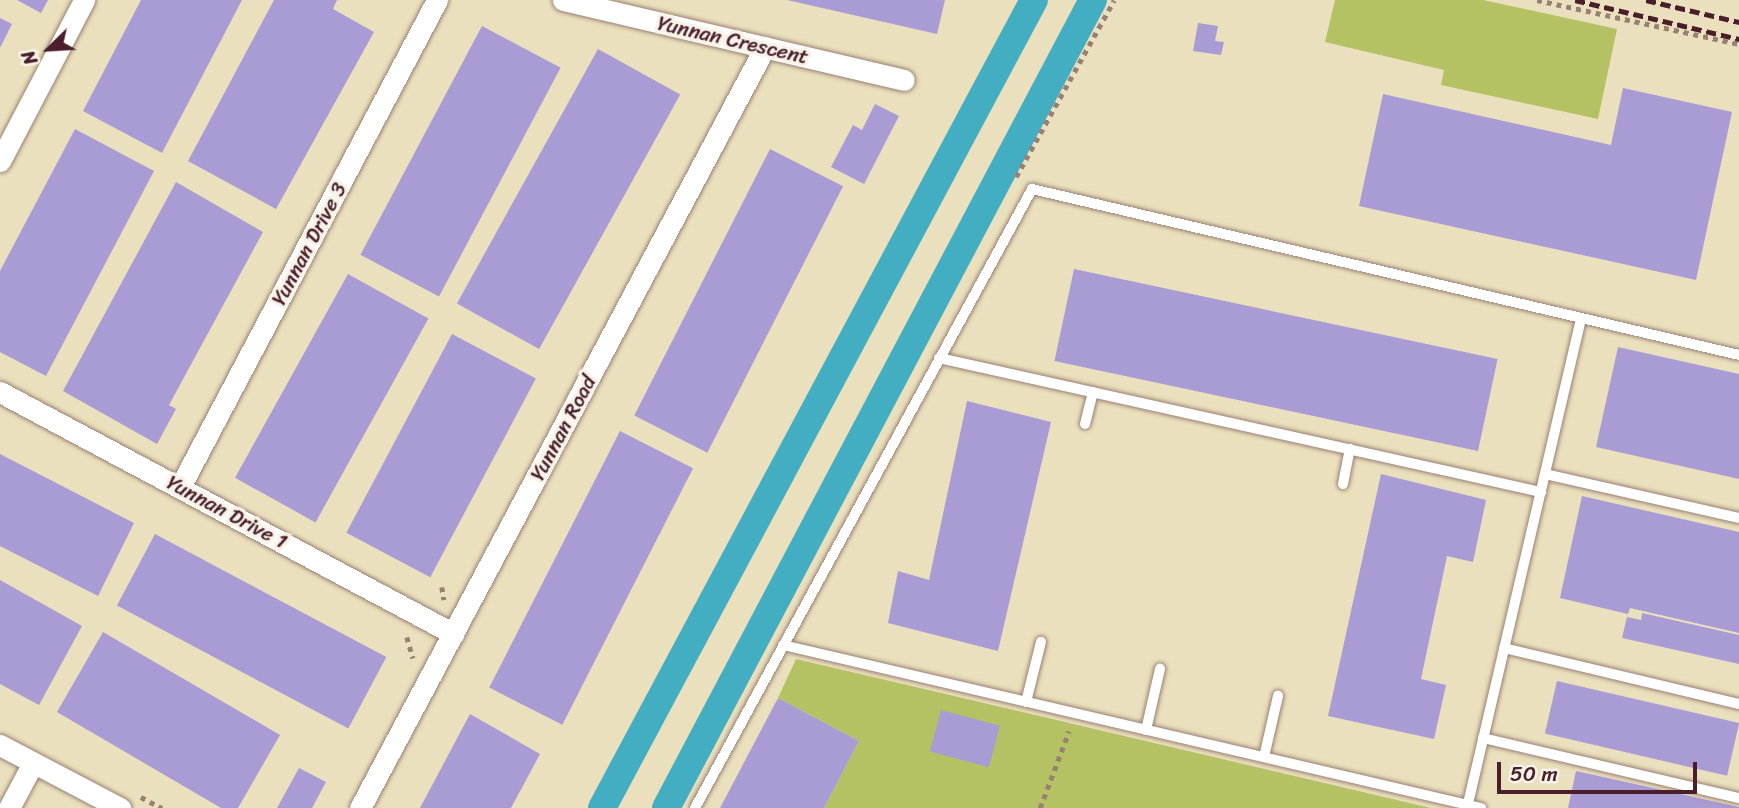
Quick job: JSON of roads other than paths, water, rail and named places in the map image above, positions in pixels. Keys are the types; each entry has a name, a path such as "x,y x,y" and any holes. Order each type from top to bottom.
{"street":[{"path":"0,160 85,0"},
{"name":"Yunnan Drive 3","path":"180,487 437,0"},
{"name":"Yunnan Crescent","path":"563,0 904,80"},
{"name":"Yunnan Road","path":"360,808 765,47"},
{"name":"Yunnan Drive 1","path":"0,392 454,634"},
{"path":"0,745 120,808"},
{"path":"9,808 33,763"}],"lane":[{"path":"695,808 1032,189 1739,355"},
{"path":"1467,806 1581,319"},
{"path":"939,359 1541,492"},
{"path":"1086,424 1093,392"},
{"path":"1343,484 1350,449"},
{"path":"1545,474 1739,518"},
{"path":"1026,702 1041,642"},
{"path":"783,645 1481,808"},
{"path":"1504,648 1739,704"},
{"path":"1146,730 1160,669"},
{"path":"1264,757 1278,696"},
{"path":"1483,738 1739,798"}],"waterway":[{"path":"602,808 1034,0"},
{"path":"666,808 1093,0"}],"railway":[{"path":"1575,0 1739,39"},
{"path":"1646,0 1739,22"}]}
